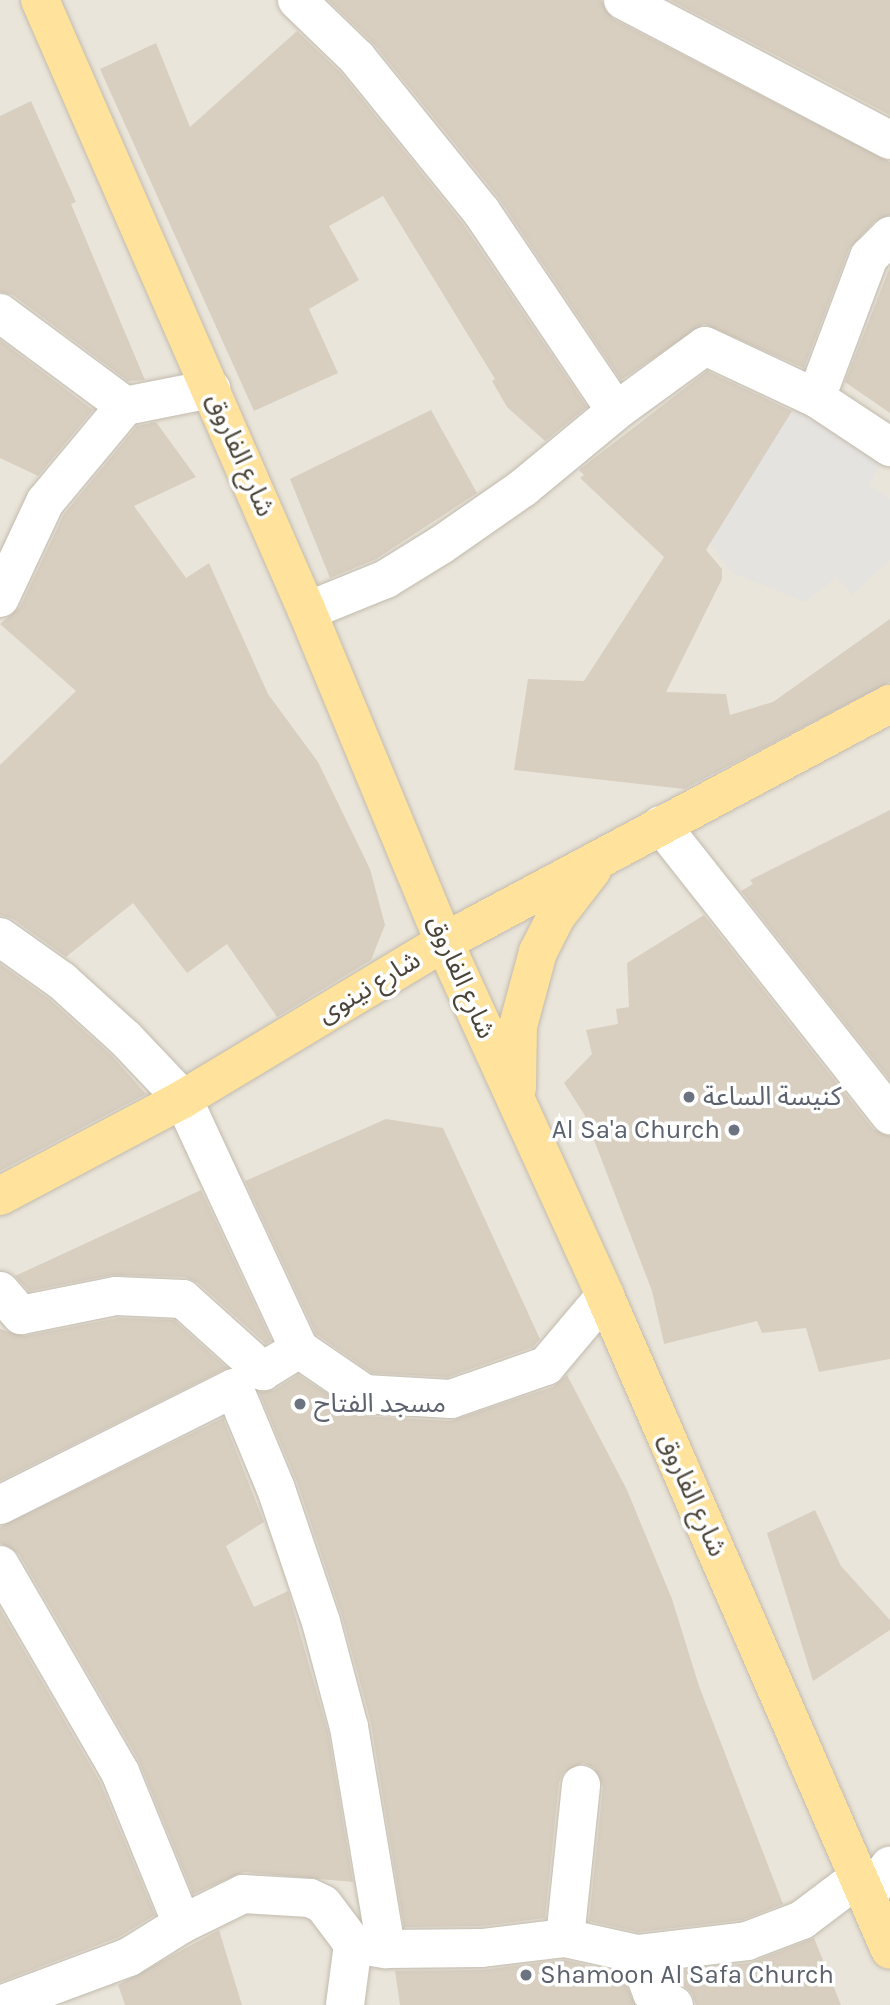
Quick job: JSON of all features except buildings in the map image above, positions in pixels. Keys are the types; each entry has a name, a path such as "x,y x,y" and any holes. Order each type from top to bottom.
{"main road":[{"name":"شارع الفاروق","path":"40,0 307,611 444,942 872,1880 890,1950"},
{"name":"شارع نينوى","path":"0,1196 183,1099 444,942 890,704"},
{"path":"518,1102 518,1026 538,952 577,887 602,858"}],"street":[{"path":"297,0 357,58 473,201 616,411"},
{"path":"622,0 890,140"},
{"path":"816,398 869,257 890,236"},
{"path":"0,313 125,406"},
{"path":"307,611 386,579 441,545 523,488 616,411 705,345 816,398 890,447"},
{"path":"0,598 45,502 125,406 211,389"},
{"path":"662,825 890,1115"},
{"path":"0,937 62,981 126,1039 183,1099 299,1349 365,1394 450,1399 546,1366 605,1296"},
{"path":"0,1291 21,1315 116,1296 183,1299 249,1379 276,1489 321,1622 349,1727 370,1947 345,2005"},
{"path":"0,1505 249,1379 299,1349"},
{"path":"0,1565 120,1772 182,1924"},
{"path":"565,1938 581,1786"},
{"path":"0,2005 129,1957 182,1924 243,1894 310,1898 332,1912 370,1947 482,1948 565,1938 637,1954 747,1941 802,1920 872,1880"},
{"path":"637,1954 652,1993 674,2005"}],"shaded area":[{"path":"0,0 890,0 890,2005 0,2005"},
{"path":"793,408 882,462 869,486 890,499 890,560 852,595 837,577 805,602 731,572 710,542"}],"place":[{"name":"كنيسة الساعة","path":"689,1097"},
{"name":"Al Sa'a Church","path":"734,1130"},
{"name":"مسجد الفتاح","path":"300,1404"},
{"name":"Shamoon Al Safa Church","path":"526,1975"}]}
